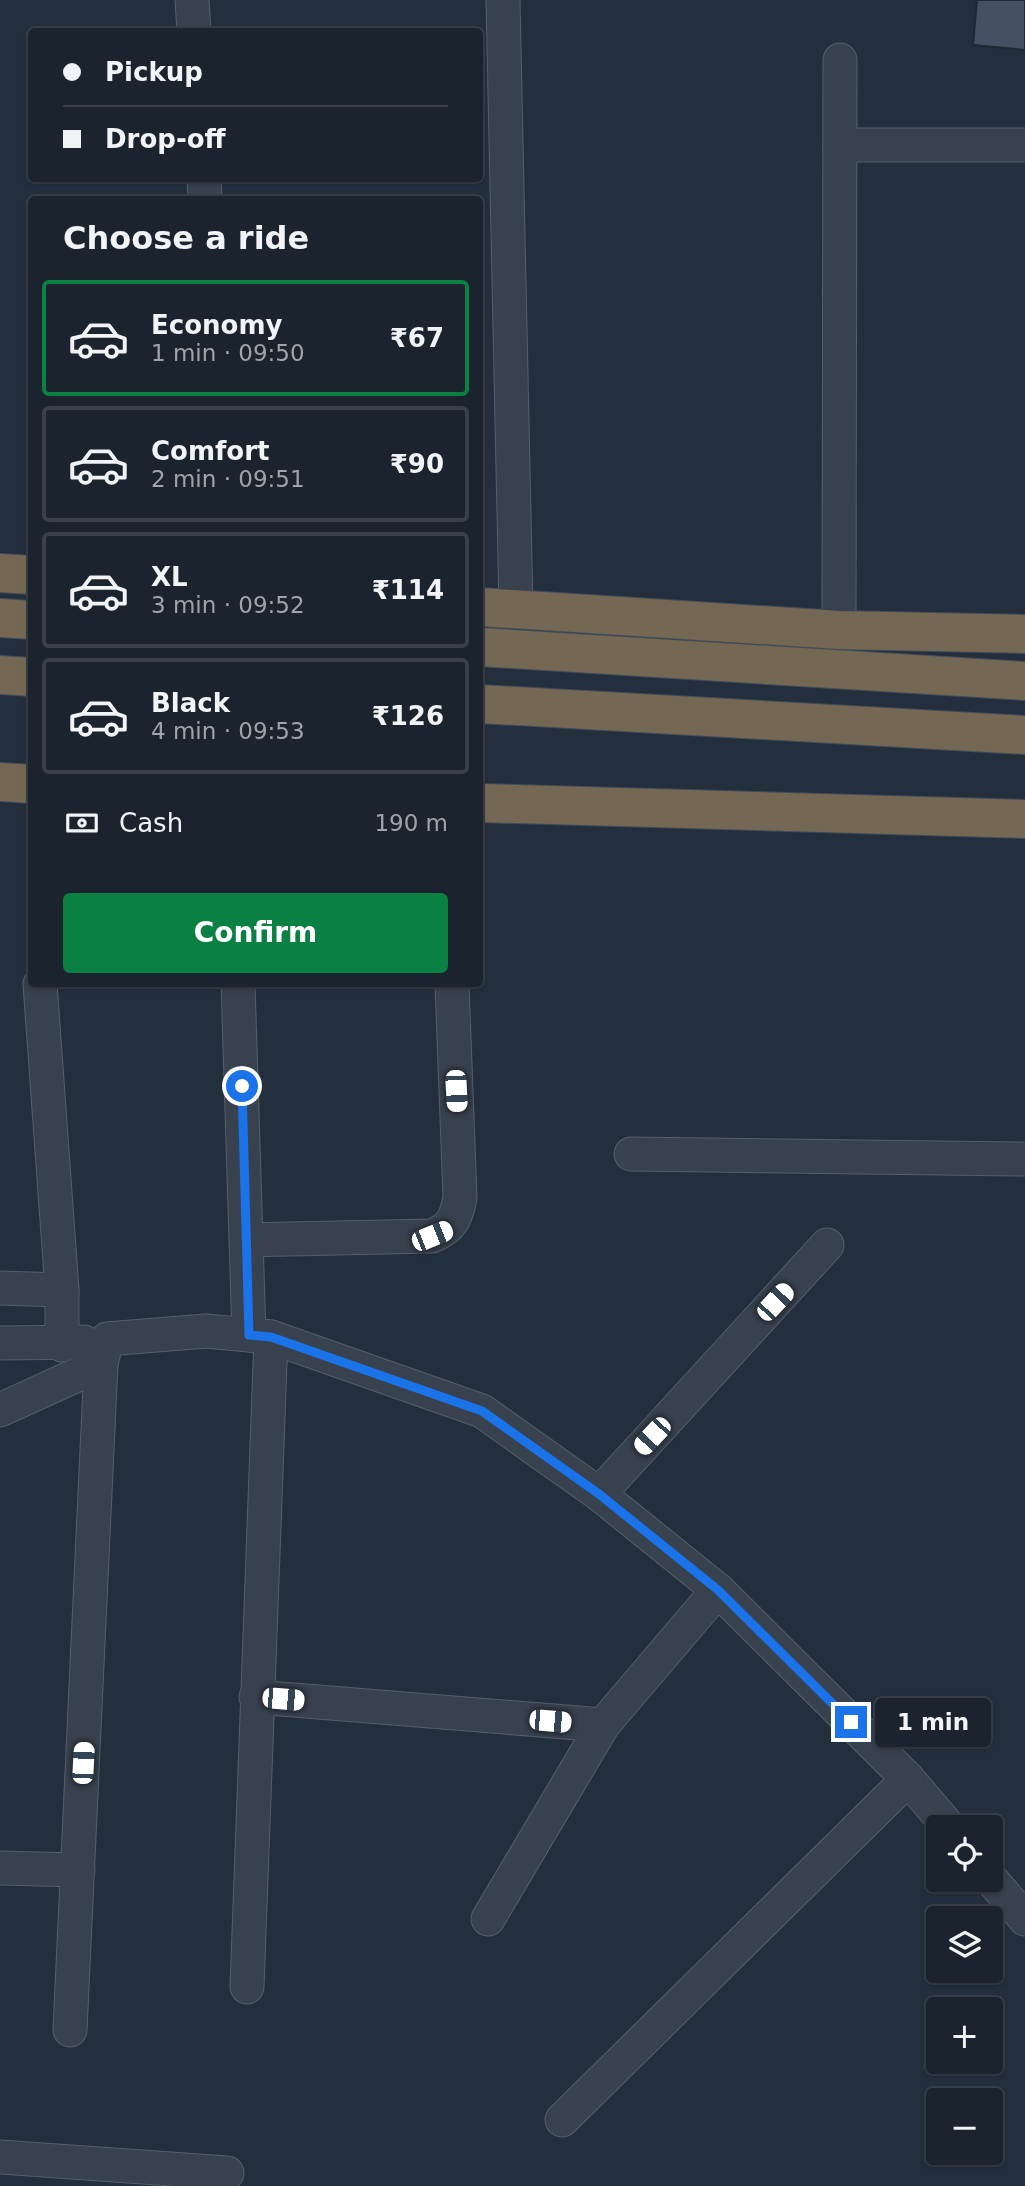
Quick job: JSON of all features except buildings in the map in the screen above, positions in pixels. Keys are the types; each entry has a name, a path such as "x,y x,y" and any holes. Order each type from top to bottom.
{"highway":[{"path":"0,573 28,575"},
{"path":"498,608 839,630 1025,634"},
{"path":"0,618 28,620"},
{"path":"483,648 1025,681"},
{"path":"0,675 28,677"},
{"path":"483,704 1025,735"},
{"path":"0,782 28,784"},
{"path":"483,803 1025,819"}],"street":[{"path":"192,0 194,28"},
{"path":"498,608 503,0"},
{"path":"839,630 840,60"},
{"path":"840,145 1025,145"},
{"path":"40,987 61,1290 62,1345"},
{"path":"238,987 247,1241 260,1336 256,1697 247,1987"},
{"path":"247,1241 432,1236 447,1230 456,1216 460,1198 452,987"},
{"path":"631,1154 1025,1159"},
{"path":"599,1494 827,1244"},
{"path":"0,1288 61,1290"},
{"path":"0,1343 62,1345 104,1351 206,1332 260,1336 482,1411 599,1494 718,1590 908,1779 938,1815"},
{"path":"0,1410 104,1351"},
{"path":"71,2030 104,1351"},
{"path":"488,1919 603,1725 718,1590"},
{"path":"256,1697 603,1725"},
{"path":"562,2120 908,1779"},
{"path":"0,1868 78,1870"},
{"path":"1002,1892 1025,1919"},
{"path":"7,2167 228,2172"}],"route":[{"path":"242,1086 249,1335 271,1337 482,1411 599,1494 718,1590 851,1722"}]}
